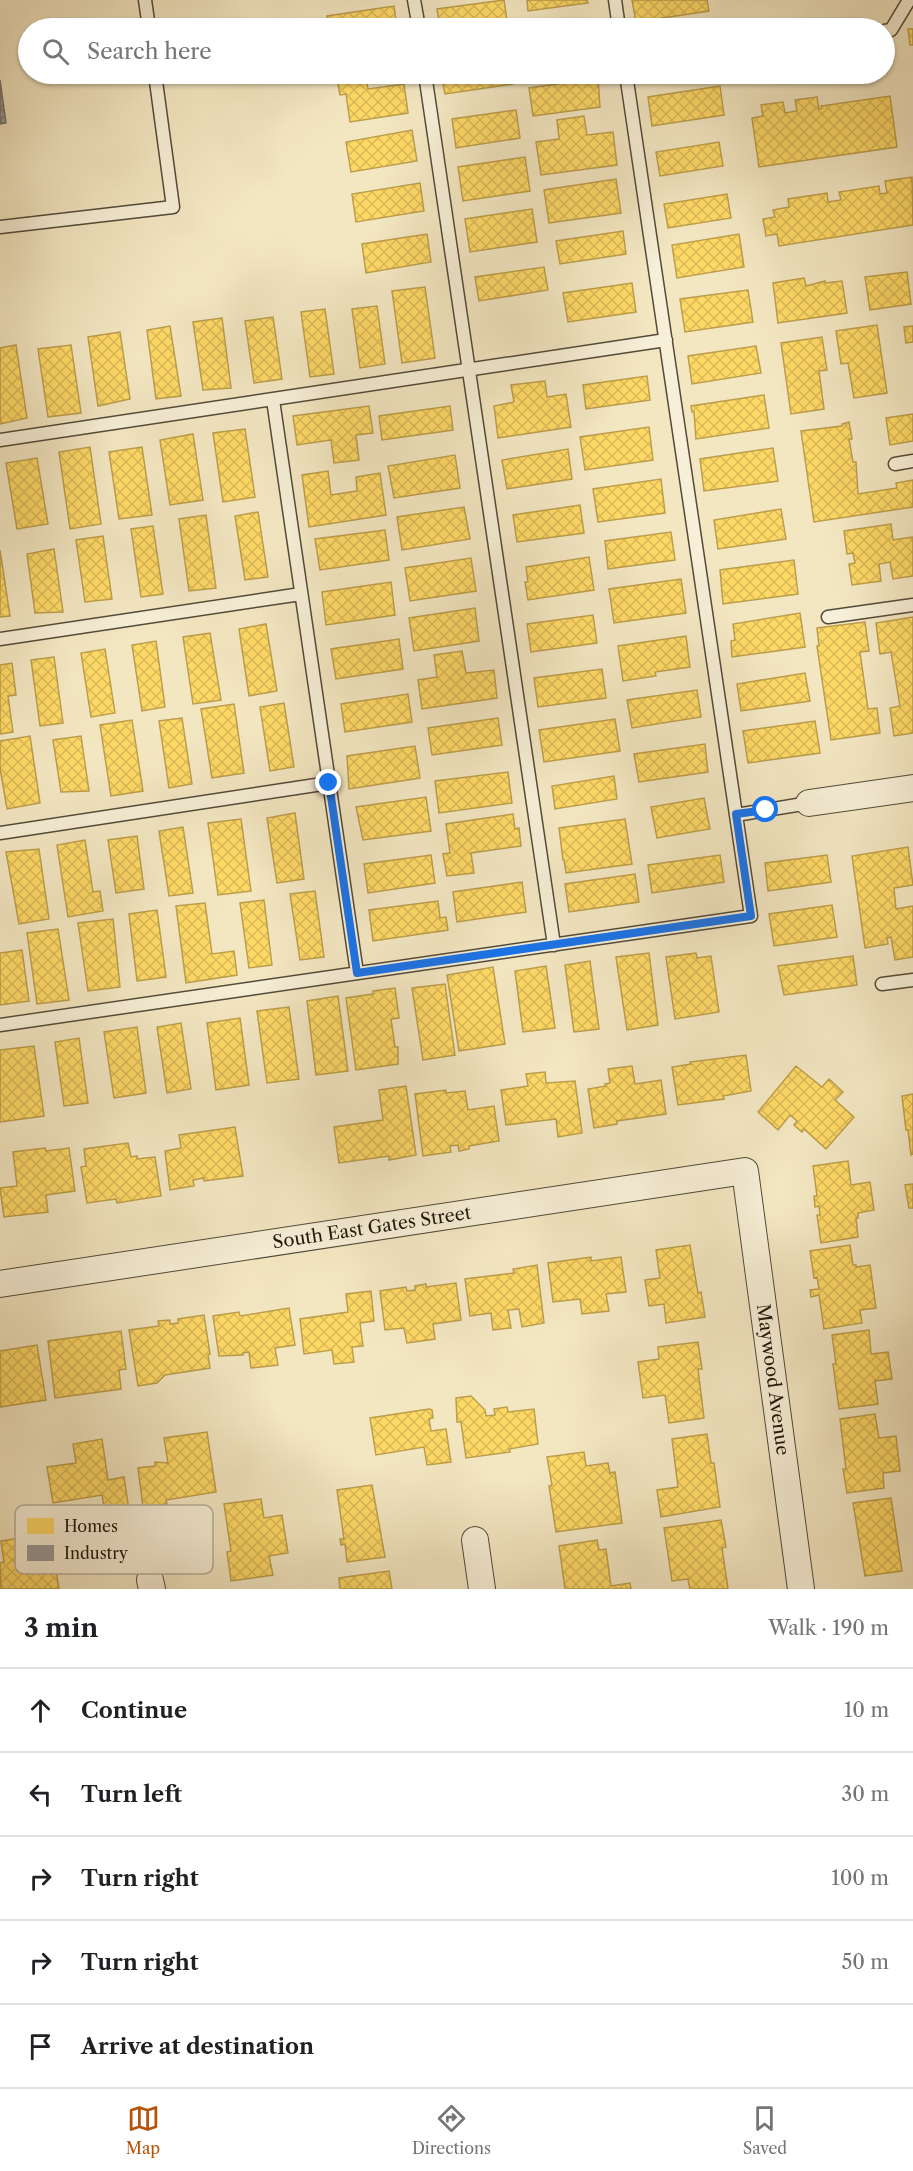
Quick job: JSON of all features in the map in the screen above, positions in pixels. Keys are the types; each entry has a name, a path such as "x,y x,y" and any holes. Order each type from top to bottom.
{"street":[{"path":"809,803 913,788"},
{"name":"South East Gates Street","path":"0,1284 745,1171"},
{"name":"Maywood Avenue","path":"745,1171 801,1589"},
{"path":"475,1540 482,1589"}],"lane":[{"path":"145,0 148,18"},
{"path":"414,0 417,18"},
{"path":"615,0 618,18"},
{"path":"895,23 909,0"},
{"path":"0,227 173,207 156,84"},
{"path":"426,84 554,945"},
{"path":"0,1025 751,916 628,84"},
{"path":"0,440 666,340"},
{"path":"273,400 357,973"},
{"path":"895,464 913,460"},
{"path":"0,639 301,594"},
{"path":"828,617 913,604"},
{"path":"0,833 329,783"},
{"path":"736,814 809,803"},
{"path":"882,984 913,980"}],"building: Homes":[{"path":"504,0 507,18 438,18 437,9"},
{"path":"527,0 587,0 588,3 528,11"},
{"path":"632,0 707,0 709,11 663,18 635,18"},
{"path":"394,6 396,18 327,18 327,16"},
{"path":"908,29 913,29 913,45 910,45"},
{"path":"338,84 367,84 368,89 404,84 408,113 350,122 346,94 340,95"},
{"path":"443,84 513,84 445,94"},
{"path":"557,84 598,84 600,107 533,116 529,88"},
{"path":"720,86 724,115 652,126 648,97"},
{"path":"890,96 897,147 759,167 752,118 763,116 761,105 783,102 785,113 797,111 795,100 817,97 819,109 822,108 821,106"},
{"path":"516,110 520,138 456,148 452,119"},
{"path":"584,116 587,135 613,132 617,165 541,175 536,142 559,139 557,120"},
{"path":"412,130 417,161 351,172 346,142"},
{"path":"719,142 723,166 660,176 656,152"},
{"path":"525,157 530,191 463,201 458,167"},
{"path":"912,177 913,225 779,246 777,234 766,236 763,219 775,217 773,210 789,207 788,199 827,193 828,202 841,200 839,192 879,186 880,194 887,193 885,181"},
{"path":"616,179 621,213 549,223 544,190"},
{"path":"420,183 424,211 356,222 352,194"},
{"path":"727,194 731,218 668,228 664,204"},
{"path":"532,209 537,242 470,252 465,219"},
{"path":"623,231 626,254 560,264 556,241"},
{"path":"427,234 431,262 366,273 362,244"},
{"path":"739,234 744,267 677,278 672,245"},
{"path":"544,267 548,290 479,301 475,277"},
{"path":"907,272 911,304 870,310 865,277"},
{"path":"804,278 806,286 825,281 825,283 842,281 847,313 778,323 773,283"},
{"path":"632,283 636,312 568,322 563,293"},
{"path":"425,287 435,358 402,363 392,291"},
{"path":"748,290 753,322 685,332 680,299"},
{"path":"377,306 385,364 360,368 352,309"},
{"path":"325,309 334,374 310,377 301,312"},
{"path":"273,317 282,379 254,383 245,321"},
{"path":"222,318 231,388 203,390 193,322"},
{"path":"877,325 887,393 854,398 848,363 841,364 836,331"},
{"path":"170,326 181,396 156,399 147,330"},
{"path":"913,326 913,342 906,343 904,327"},
{"path":"120,332 130,399 98,406 88,337"},
{"path":"822,337 827,370 819,371 824,409 791,414 781,343"},
{"path":"16,345 27,418 0,424 0,348"},
{"path":"71,345 81,413 48,417 38,349"},
{"path":"756,346 761,373 692,384 688,356"},
{"path":"647,376 650,400 586,409 583,385"},
{"path":"545,381 547,397 566,394 571,427 498,438 494,406 514,402 511,385"},
{"path":"764,395 769,428 696,439 694,412 691,406"},
{"path":"369,406 373,433 356,435 359,460 334,463 331,440 297,445 293,416"},
{"path":"450,406 453,430 382,440 379,416"},
{"path":"913,414 913,441 890,445 886,418"},
{"path":"849,422 852,439 849,439 853,462 856,462 858,494 897,488 896,483 913,480 913,507 814,522 801,431 842,426"},
{"path":"649,427 653,460 585,470 580,437"},
{"path":"245,429 255,497 223,502 213,433"},
{"path":"193,434 203,500 170,505 160,440"},
{"path":"90,447 101,524 70,529 59,452"},
{"path":"142,447 152,515 119,519 109,452"},
{"path":"773,448 778,481 704,491 700,459"},
{"path":"568,449 572,479 507,489 502,460"},
{"path":"455,455 460,488 394,498 388,466"},
{"path":"37,458 48,524 17,529 6,463"},
{"path":"328,471 331,495 357,491 356,477 380,473 386,515 309,527 302,475"},
{"path":"661,479 665,513 598,522 593,489"},
{"path":"580,505 584,533 517,542 513,515"},
{"path":"464,507 470,539 402,550 397,517"},
{"path":"781,509 786,539 718,549 714,520"},
{"path":"258,512 268,577 245,580 235,516"},
{"path":"206,515 216,588 189,591 179,519"},
{"path":"891,524 893,540 913,537 913,576 893,579 890,562 879,564 881,581 852,585 849,564 855,563 853,553 847,554 844,531"},
{"path":"153,526 163,594 141,597 131,529"},
{"path":"385,530 389,560 320,570 315,539"},
{"path":"671,532 675,560 608,569 605,541"},
{"path":"103,536 112,599 85,602 76,540"},
{"path":"54,549 63,612 35,613 27,554"},
{"path":"0,550 10,616 0,617"},
{"path":"589,557 594,590 528,600 525,582 528,582 526,567"},
{"path":"471,558 476,591 410,601 405,568"},
{"path":"794,560 798,594 723,604 720,570"},
{"path":"681,579 686,613 614,623 609,589"},
{"path":"391,582 395,615 326,625 322,592"},
{"path":"475,608 479,641 414,651 409,618"},
{"path":"800,613 805,647 732,657 731,641 735,640 733,624"},
{"path":"593,615 597,643 531,652 527,624"},
{"path":"913,617 913,733 894,736 890,708 900,706 891,652 880,654 876,623"},
{"path":"865,622 869,651 860,652 868,709 877,708 880,733 831,740 817,646 819,646 817,628"},
{"path":"266,624 277,691 249,696 239,629"},
{"path":"210,633 221,700 193,704 183,637"},
{"path":"686,636 690,667 655,672 656,676 623,681 618,646"},
{"path":"399,639 403,669 336,679 331,649"},
{"path":"156,641 165,707 142,711 132,645"},
{"path":"105,649 115,713 91,717 81,653"},
{"path":"462,651 466,673 494,670 497,698 422,709 418,680 437,677 434,655"},
{"path":"54,657 63,723 40,726 31,660"},
{"path":"12,663 16,695 8,696 13,732 0,734 0,665"},
{"path":"602,669 606,698 538,707 534,678"},
{"path":"805,673 810,701 741,711 737,684"},
{"path":"697,690 701,717 632,728 627,700"},
{"path":"408,694 412,722 345,732 341,704"},
{"path":"284,703 294,767 270,771 260,707"},
{"path":"234,704 244,773 212,778 201,709"},
{"path":"182,718 192,784 169,788 159,721"},
{"path":"498,718 502,745 432,755 428,728"},
{"path":"615,719 620,751 544,762 539,730"},
{"path":"132,720 143,791 111,796 100,725"},
{"path":"815,721 820,753 748,763 743,731"},
{"path":"30,736 40,803 7,809 0,768 0,741"},
{"path":"81,736 89,791 61,792 53,740"},
{"path":"705,744 708,772 639,782 634,754"},
{"path":"415,746 420,778 349,789 347,756"},
{"path":"508,772 512,803 439,813 435,781"},
{"path":"614,776 617,799 555,809 552,786"},
{"path":"426,797 431,831 363,840 356,807"},
{"path":"704,798 710,829 657,838 651,807"},
{"path":"295,813 304,879 277,883 267,818"},
{"path":"513,814 515,829 519,828 521,846 471,853 474,873 447,876 443,854 450,853 446,824"},
{"path":"241,819 251,891 218,895 208,823"},
{"path":"625,819 632,864 566,873 559,828"},
{"path":"183,827 193,893 169,896 159,831"},
{"path":"137,836 144,889 116,893 108,840"},
{"path":"85,840 93,892 100,891 103,911 68,917 57,845"},
{"path":"908,847 913,885 894,888 896,909 913,906 913,957 895,960 891,937 887,938 888,944 865,948 852,856"},
{"path":"39,849 49,919 19,924 6,852"},
{"path":"431,855 435,883 368,893 364,864"},
{"path":"720,855 724,882 652,893 648,865"},
{"path":"827,855 831,882 768,891 765,863"},
{"path":"635,874 639,902 569,912 565,884"},
{"path":"522,882 526,912 457,922 453,892"},
{"path":"315,891 324,957 300,960 290,894"},
{"path":"264,900 272,965 249,968 240,903"},
{"path":"438,901 440,918 446,917 448,930 373,941 369,910"},
{"path":"205,903 212,954 234,951 237,975 186,983 176,906"},
{"path":"832,905 837,937 774,946 769,914"},
{"path":"157,910 166,977 137,981 129,914"},
{"path":"113,919 120,987 88,991 78,923"},
{"path":"58,929 69,1000 37,1004 27,933"},
{"path":"22,950 29,1001 0,1005 0,953"},
{"path":"649,953 658,1025 627,1030 616,957"},
{"path":"696,953 697,958 711,956 719,1012 675,1019 666,957"},
{"path":"853,956 857,985 784,995 778,966"},
{"path":"590,961 599,1029 574,1032 565,965"},
{"path":"546,966 555,1028 523,1032 515,971"},
{"path":"493,967 505,1044 459,1051 447,975"},
{"path":"445,984 455,1055 423,1060 412,988"},
{"path":"395,988 399,1018 391,1019 395,1047 398,1047 398,1064 356,1070 346,998"},
{"path":"338,996 348,1071 316,1075 307,1001"},
{"path":"289,1007 299,1079 267,1083 257,1011"},
{"path":"240,1018 249,1085 216,1090 207,1023"},
{"path":"181,1023 191,1089 167,1093 157,1027"},
{"path":"137,1027 146,1093 114,1098 104,1032"},
{"path":"79,1038 88,1103 64,1106 55,1042"},
{"path":"34,1046 44,1116 0,1122 0,1050"},
{"path":"746,1055 751,1091 723,1096 724,1099 678,1105 672,1067 691,1064 690,1062"},
{"path":"632,1066 635,1084 661,1080 666,1114 617,1121 617,1124 594,1128 588,1089 606,1086 605,1084 610,1083 608,1069"},
{"path":"796,1066 822,1087 829,1079 843,1092 835,1100 854,1117 826,1149 804,1129 802,1132 794,1125 797,1121 790,1115 778,1130 758,1112"},
{"path":"545,1072 546,1083 575,1081 582,1133 558,1137 556,1119 506,1125 501,1090 528,1086 526,1074"},
{"path":"406,1086 416,1155 389,1160 389,1156 339,1163 334,1127 383,1120 379,1090"},
{"path":"446,1090 446,1093 465,1091 468,1110 494,1106 499,1141 469,1146 469,1149 459,1151 458,1145 450,1146 451,1152 423,1156 415,1094"},
{"path":"913,1094 913,1154 911,1155 902,1096"},
{"path":"235,1127 243,1176 204,1181 204,1178 193,1180 194,1186 170,1190 165,1151 181,1148 179,1135"},
{"path":"128,1143 131,1157 137,1156 137,1159 155,1157 161,1196 117,1203 116,1199 87,1203 81,1167 86,1166 84,1149"},
{"path":"45,1148 46,1151 69,1148 75,1191 46,1195 48,1212 4,1217 0,1188 17,1186 13,1152"},
{"path":"848,1161 851,1185 870,1182 874,1210 858,1213 858,1218 856,1218 858,1237 821,1243 817,1215 820,1215 819,1206 815,1207 814,1196 817,1196 813,1166"},
{"path":"913,1184 913,1208 909,1208 905,1185"},
{"path":"690,1245 698,1293 701,1292 705,1317 666,1323 664,1304 649,1306 645,1280 660,1278 656,1250"},
{"path":"850,1245 853,1265 856,1267 870,1265 876,1308 860,1310 862,1323 824,1329 819,1295 811,1297 810,1290 819,1289 817,1277 814,1278 810,1251"},
{"path":"591,1257 591,1261 621,1257 626,1292 606,1294 609,1311 582,1314 580,1299 553,1302 548,1263"},
{"path":"537,1265 544,1323 522,1327 519,1309 508,1310 511,1328 493,1330 491,1313 470,1316 465,1279 514,1273 513,1269"},
{"path":"456,1283 461,1320 433,1324 435,1339 407,1343 404,1328 385,1330 380,1291 406,1287 407,1291 415,1290 415,1286 426,1284 426,1287"},
{"path":"371,1291 374,1321 360,1323 363,1346 352,1347 354,1362 334,1364 332,1350 304,1354 300,1319 348,1312 346,1294"},
{"path":"289,1308 295,1345 275,1348 278,1365 251,1368 249,1352 243,1355 219,1356 213,1316 239,1312 240,1316"},
{"path":"204,1315 210,1368 165,1375 157,1383 138,1386 129,1330 159,1326 158,1321 170,1320 170,1324 178,1323 178,1319"},
{"path":"869,1330 871,1354 888,1352 892,1379 875,1381 878,1404 839,1409 832,1335"},
{"path":"121,1331 126,1369 119,1370 121,1389 55,1398 48,1341"},
{"path":"698,1342 702,1369 698,1369 704,1418 669,1423 665,1395 643,1398 638,1362 659,1359 658,1347"},
{"path":"37,1345 46,1400 0,1407 0,1351"},
{"path":"471,1396 485,1410 486,1416 495,1415 494,1409 507,1407 508,1412 534,1409 538,1444 509,1449 510,1452 466,1458 461,1422 457,1422 456,1398"},
{"path":"432,1410 433,1418 429,1419 431,1431 446,1429 451,1462 427,1465 424,1447 376,1455 370,1418"},
{"path":"875,1414 879,1438 896,1436 900,1471 883,1473 884,1488 847,1493 840,1419"},
{"path":"207,1432 216,1492 166,1500 167,1504 143,1505 138,1468 155,1466 155,1462 168,1463 164,1438"},
{"path":"707,1434 711,1463 714,1463 720,1507 661,1517 657,1490 678,1487 672,1439"},
{"path":"102,1439 108,1480 124,1477 128,1505 104,1505 102,1495 53,1503 47,1467 76,1463 73,1444"},
{"path":"584,1452 586,1466 608,1463 610,1473 615,1472 622,1523 556,1532 547,1457"},
{"path":"372,1485 385,1557 347,1562 345,1544 341,1545 340,1539 344,1539 337,1490"},
{"path":"891,1498 902,1571 865,1576 853,1503"},
{"path":"261,1499 264,1518 282,1515 288,1553 269,1556 273,1575 231,1581 227,1552 231,1551 224,1504"},
{"path":"721,1520 726,1547 722,1548 728,1589 690,1589 688,1579 672,1581 664,1528"},
{"path":"15,1539 15,1574 57,1574 59,1589 1,1589 0,1563 4,1562 1,1541"},
{"path":"597,1540 599,1550 606,1549 611,1586 630,1583 631,1589 565,1589 559,1546"},
{"path":"389,1571 392,1589 340,1589 339,1578"}],"building: Industry":[{"path":"0,80 6,123 0,124"}],"route":[{"path":"329,783 357,973 751,916 736,814 766,810"}]}
